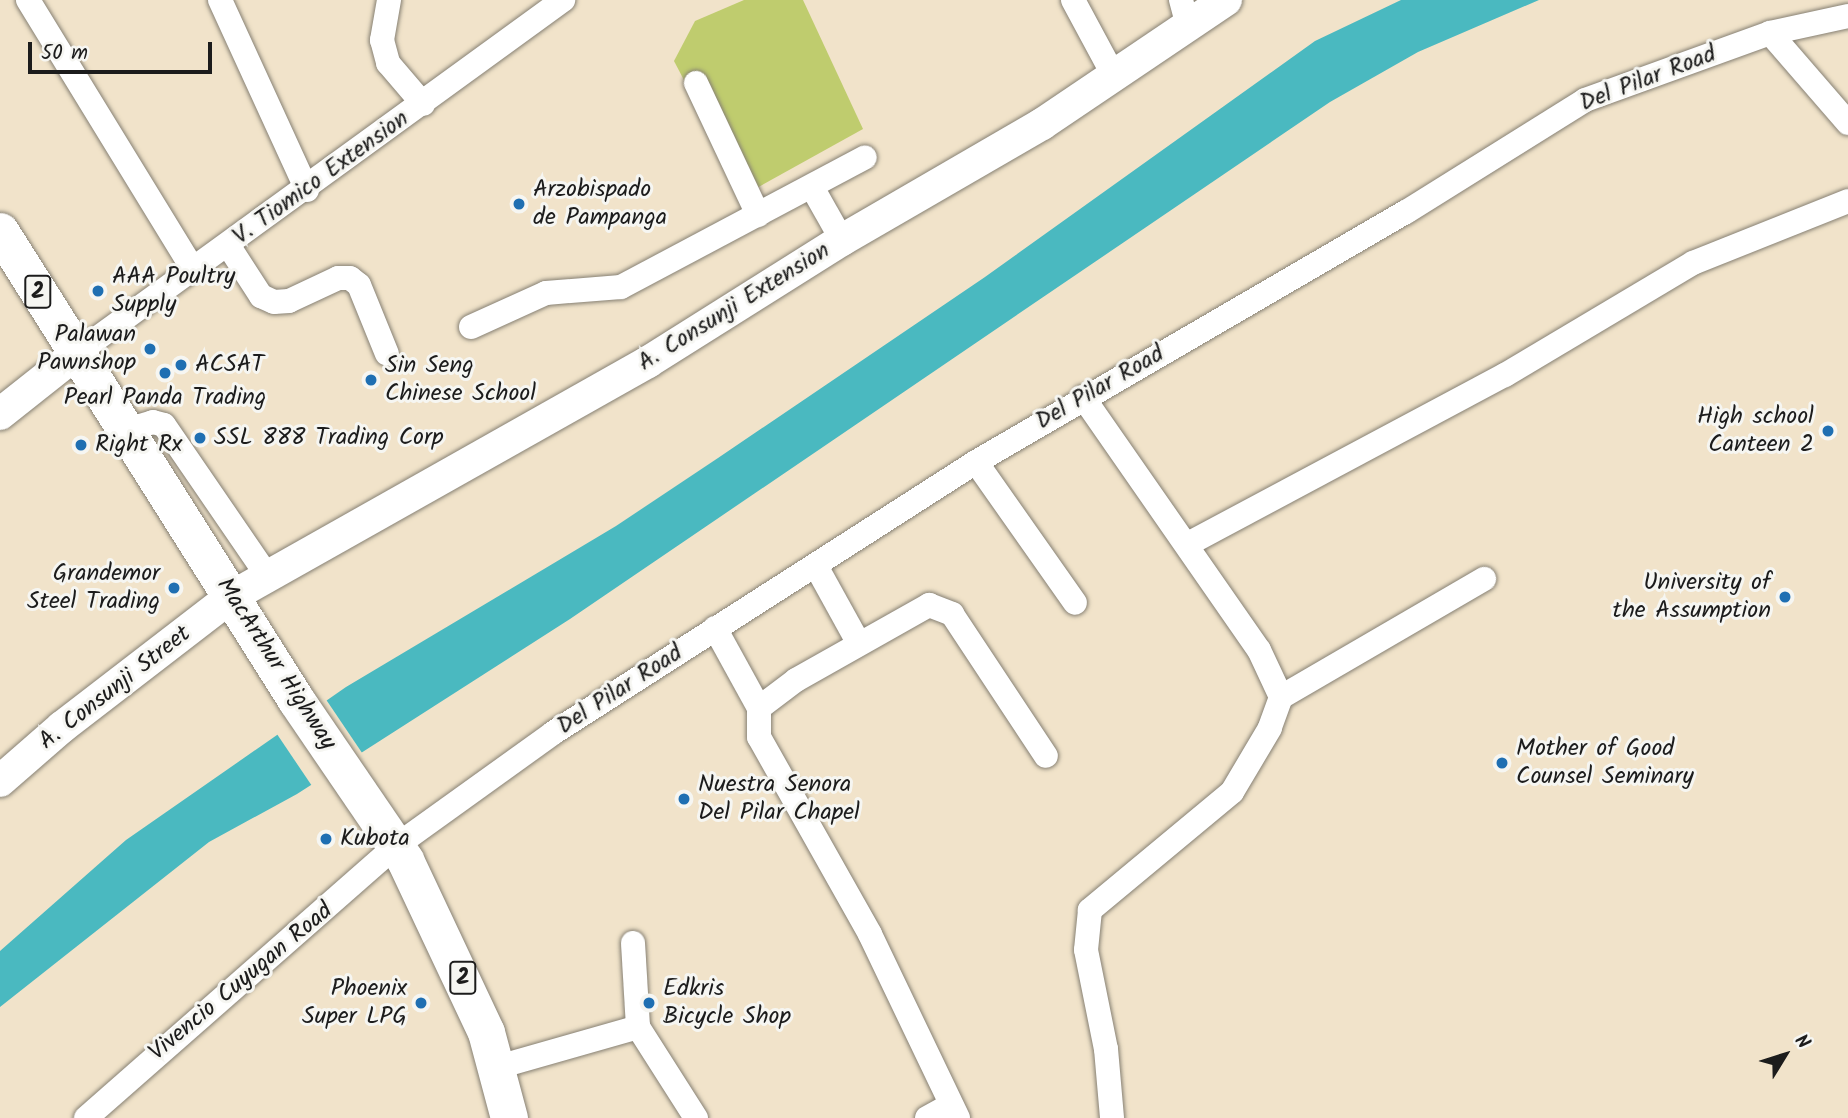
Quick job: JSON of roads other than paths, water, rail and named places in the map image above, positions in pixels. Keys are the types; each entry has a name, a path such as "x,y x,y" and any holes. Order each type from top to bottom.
{"highway":[{"name":"MacArthur Highway","path":"0,231 296,700 396,846 452,952 498,1067 509,1118"}],"main road":[{"name":"A. Consunji Extension","path":"232,597 648,362 842,240 1042,124 1114,76 1185,14 1226,0"},
{"path":"0,414 77,353"},
{"name":"A. Consunji Street","path":"0,781 62,727 232,597"}],"street":[{"path":"28,0 191,268"},
{"path":"220,0 307,190"},
{"path":"389,0 382,40 388,64 422,104"},
{"name":"V. Tiomico Extension","path":"77,353 191,268 307,190 563,0"},
{"path":"1073,0 1114,76"},
{"name":"Del Pilar Road","path":"396,846 553,733 976,462 1083,397 1406,212 1585,100 1770,33 1848,16"},
{"path":"1770,33 1848,123"},
{"path":"696,83 758,215"},
{"path":"471,327 546,293 621,287 865,157"},
{"path":"812,187 842,240"},
{"path":"1188,544 1506,375 1693,263 1848,201"},
{"path":"228,245 261,296 274,302 289,301 338,278 350,278 359,285 387,354"},
{"path":"1083,397 1188,544 1278,687 1270,728 1232,792 1090,910 1086,950 1106,1049 1112,1118"},
{"path":"127,430 153,422 164,425 268,577"},
{"path":"976,462 1075,603"},
{"path":"816,566 858,642"},
{"path":"1278,687 1484,579"},
{"path":"760,708 858,642 929,604 944,608 991,669 1046,756"},
{"path":"715,628 760,708 759,737 870,934 953,1112 927,1118"},
{"name":"Vivencio Cuyugan Road","path":"86,1118 396,846"},
{"path":"633,943 638,1027 696,1118"},
{"path":"498,1067 638,1027"}],"water":[{"path":"1401,0 1539,0 1418,52 1330,102 570,619 297,794 209,842 0,1007 0,951 126,840 346,687 616,526 718,458 985,277 1315,41"}],"place":[{"name":"Arzobispado de Pampanga","path":"519,204"},
{"name":"AAA Poultry Supply","path":"98,291"},
{"name":"Palawan Pawnshop","path":"150,349"},
{"name":"ACSAT","path":"181,365"},
{"name":"Pearl Panda Trading","path":"165,373"},
{"name":"Sin Seng Chinese School","path":"371,380"},
{"name":"High school Canteen 2","path":"1828,431"},
{"name":"SSL 888 Trading Corp","path":"200,438"},
{"name":"Right Rx","path":"81,445"},
{"name":"Grandemor Steel Trading","path":"174,588"},
{"name":"University of the Assumption","path":"1785,597"},
{"name":"Mother of Good Counsel Seminary","path":"1502,763"},
{"name":"Nuestra Senora Del Pilar Chapel","path":"684,799"},
{"name":"Kubota","path":"326,839"},
{"name":"Phoenix Super LPG","path":"421,1003"},
{"name":"Edkris Bicycle Shop","path":"649,1003"}]}
